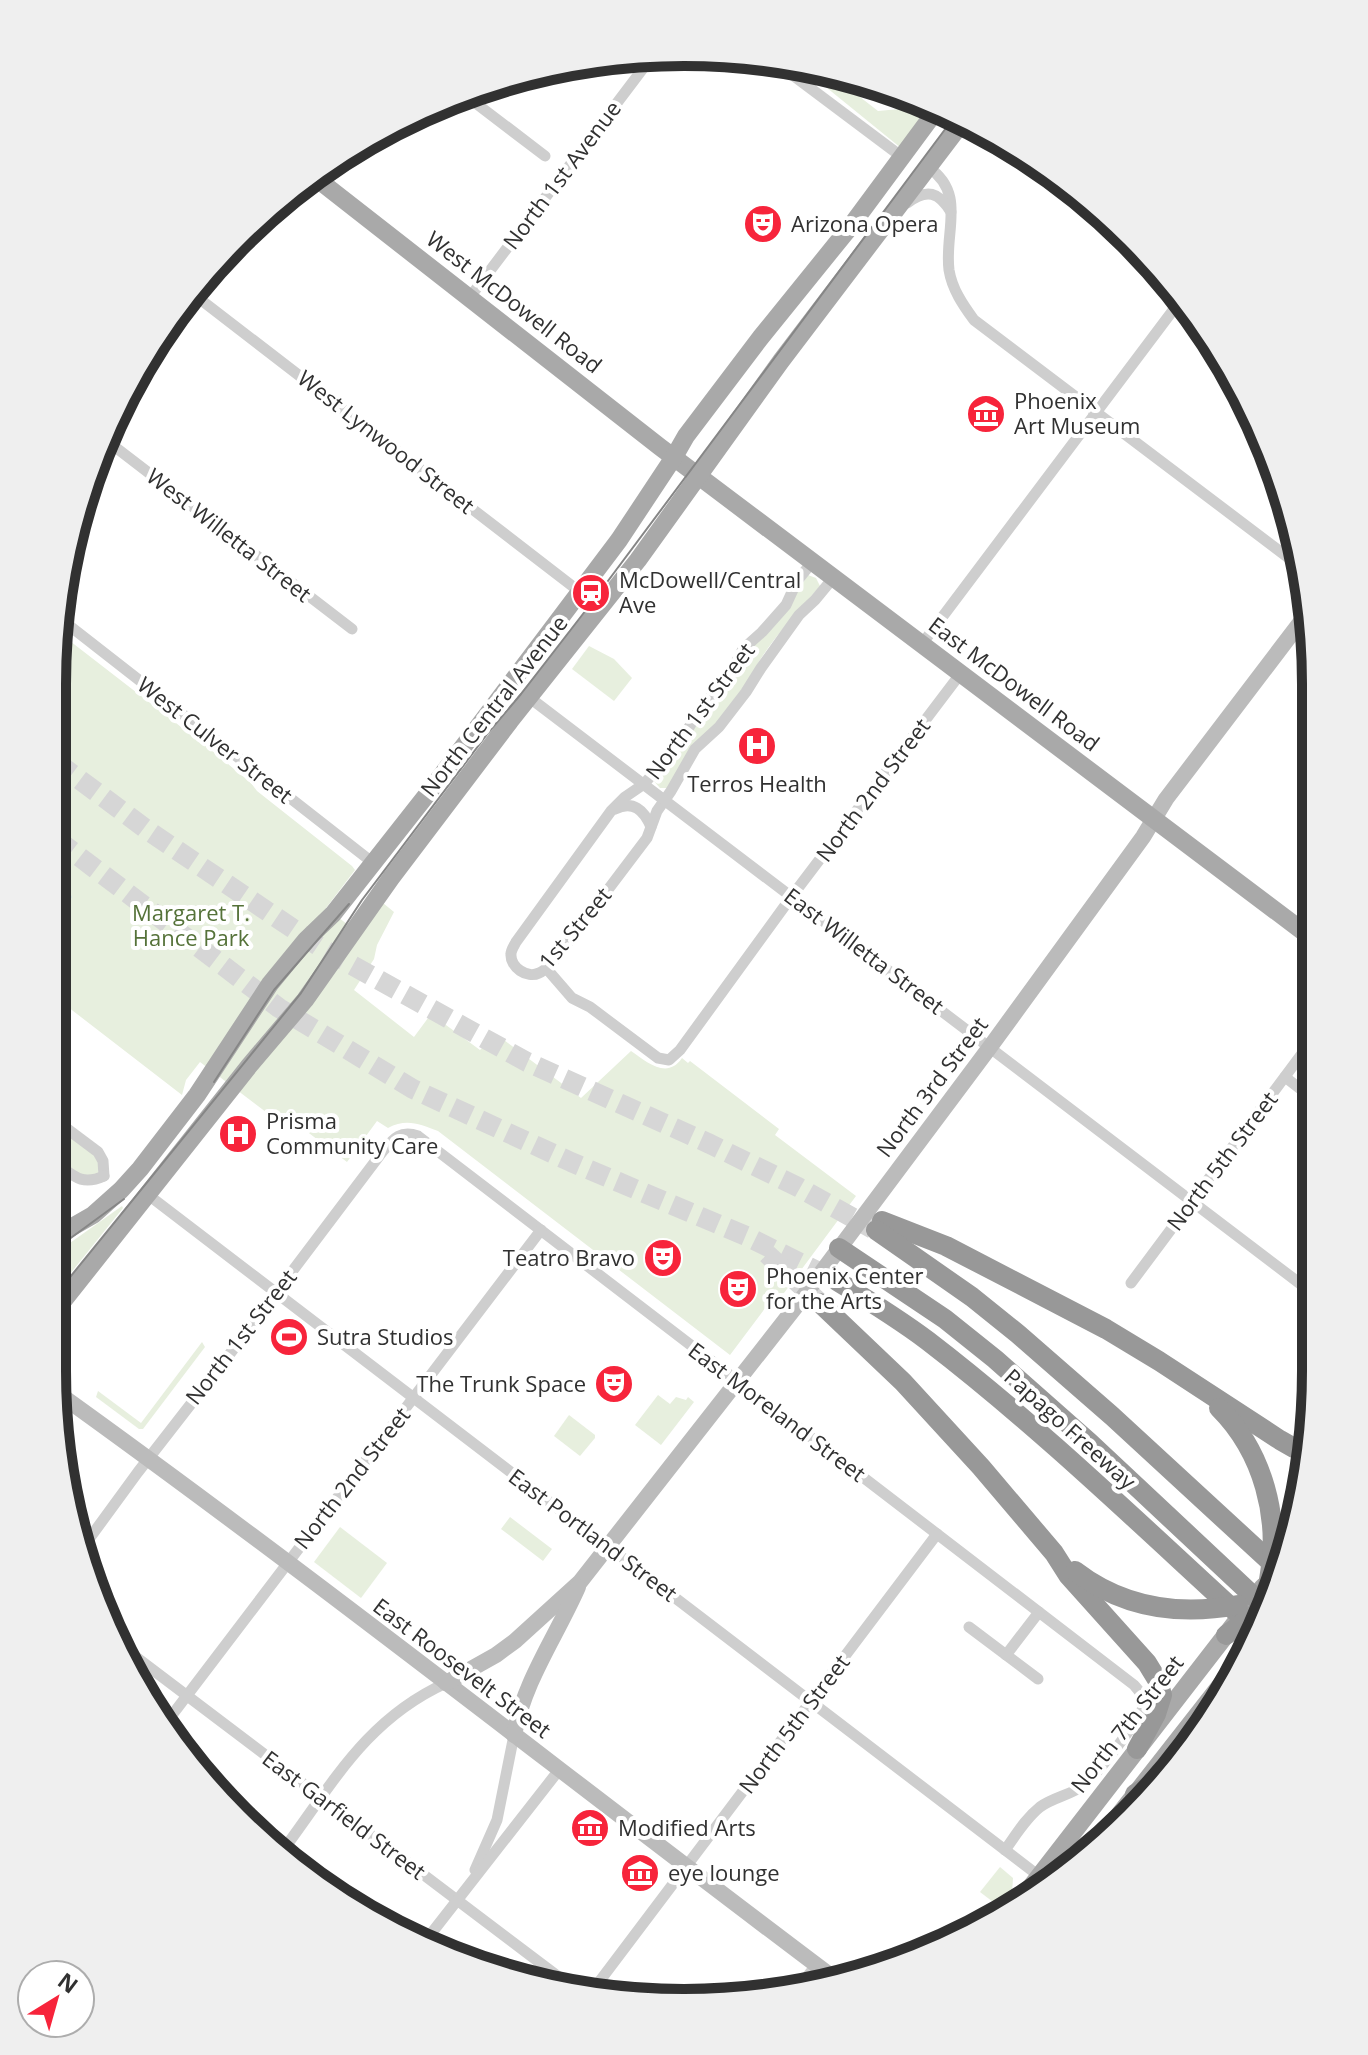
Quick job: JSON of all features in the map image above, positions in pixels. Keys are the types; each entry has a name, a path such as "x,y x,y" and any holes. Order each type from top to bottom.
{"highway":[{"name":"Papago Freeway","path":"1196,1386 1132,1345 1016,1281 946,1246 879,1226 1018,1334 1112,1416 1262,1589"},
{"path":"843,1243 948,1311 1000,1354 1095,1436 1261,1590"},
{"name":"Papago Freeway","path":"837,1281 927,1340 1003,1401 1248,1623"},
{"path":"820,1303 903,1382 981,1467 1054,1553 1068,1575 1147,1663 1162,1695 1160,1706 1137,1749"},
{"path":"1196,1386 1297,1449"},
{"path":"1196,1386 1227,1416 1244,1438 1262,1476 1270,1512 1272,1541 1269,1571"},
{"path":"1054,1553 1091,1583 1119,1597 1153,1607 1190,1611 1259,1595"},
{"path":"1226,1635 1256,1604"}],"main road":[{"name":"North Central Avenue","path":"66,1297 305,1000 482,758 615,590 687,466 686,436 931,118"},
{"path":"928,167 921,161 921,151 924,138 937,121"},
{"name":"North Central Avenue","path":"66,1231 93,1215 140,1169 197,1095 270,984 290,958 333,914 429,792 624,532 781,361 957,130"},
{"name":"West McDowell Road","path":"323,183 687,466"},
{"name":"East McDowell Road","path":"687,466 1302,931"},
{"name":"North 7th Street","path":"1047,1871 1226,1635"},
{"path":"1140,1788 1198,1714"},
{"path":"1067,1855 1075,1843 1079,1825"}],"street":[{"name":"North 1st Avenue","path":"470,297 644,67"},
{"path":"794,76 902,157"},
{"path":"475,103 545,156"},
{"path":"928,167 937,173 950,195 949,270 963,306 974,320 1289,558"},
{"path":"891,215 914,198 929,193 940,196 952,212"},
{"name":"West Lynwood Street","path":"201,300 580,592"},
{"path":"922,644 1174,309"},
{"name":"West Willetta Street","path":"114,446 352,629"},
{"name":"North 1st Street","path":"644,784 681,741 701,707 722,687 743,649 786,605 797,581 813,561"},
{"name":"North 1st Street","path":"665,800 695,749 719,727 799,615 834,577"},
{"name":"North 3rd Street","path":"287,1844 358,1747 377,1728 410,1701 506,1648 580,1582 843,1243 990,1047 1155,820 1166,799 1299,624"},
{"name":"West Culver Street","path":"69,625 372,862"},
{"name":"North 2nd Street","path":"546,968 572,998 590,1007 658,1058 669,1060 680,1050 961,673"},
{"name":"East Willetta Street","path":"530,698 1302,1285"},
{"name":"1st Street","path":"644,784 611,811 513,948 511,959 519,970 532,975 546,968 647,838 657,811 665,800"},
{"path":"611,811 622,806 637,807 647,817 651,827"},
{"name":"North 5th Street","path":"1131,1283 1302,1054"},
{"path":"1285,1077 1302,1090"},
{"path":"66,1128 98,1152 103,1161 104,1176 121,1190"},
{"name":"North 1st Street","path":"89,1539 394,1138 409,1133"},
{"name":"East Moreland Street","path":"409,1133 418,1136 541,1230 1142,1694 1144,1704 1139,1717 1090,1780 1041,1806 1027,1818 1005,1850"},
{"path":"66,1170 86,1182 104,1176"},
{"name":"East Portland Street","path":"147,1194 1037,1878"},
{"name":"North 2nd Street","path":"171,1716 541,1230"},
{"name":"East Roosevelt Street","path":"67,1399 287,1562 826,1972"},
{"name":"North 5th Street","path":"598,1983 937,1534"},
{"name":"North 3rd Street","path":"514,1735 518,1715 541,1656 580,1582"},
{"path":"1006,1655 1039,1612"},
{"path":"969,1627 1038,1679"},
{"name":"East Garfield Street","path":"138,1659 557,1976"},
{"path":"466,1888 495,1828 514,1735"},
{"path":"431,1934 559,1770"},
{"path":"807,1976 816,1965"}],"green space":[{"path":"819,81 849,89 878,111 907,108 925,115 901,148"},
{"path":"808,575 816,578 820,586 770,646 747,685 667,788 660,788 652,779 744,654 791,600"},
{"name":"Margaret T. Hance Park","path":"67,639 216,754 257,791 352,866 355,870 326,908 360,934 383,903 394,912 377,945 374,959 354,990 414,1037 431,1014 480,1050 496,1034 581,1098 631,1051 650,1064 663,1068 670,1068 682,1058 779,1129 775,1135 856,1196 784,1293 775,1295 730,1355 438,1131 407,1123 388,1128 377,1121 347,1162 297,1124 291,1131 200,1062 186,1080 182,1095 66,1005"},
{"path":"589,646 614,659 632,678 614,701 572,669"},
{"path":"66,1133 101,1162 98,1173 87,1179 66,1164"},
{"path":"122,1206 66,1279 66,1246"},
{"path":"202,1342 205,1347 143,1429 96,1397 98,1391 141,1423"},
{"path":"658,1395 670,1404 676,1397 686,1400 688,1397 694,1402 661,1445 635,1425"},
{"path":"569,1415 595,1435 580,1456 554,1436"},
{"path":"510,1517 552,1549 543,1561 501,1529"},
{"path":"340,1527 387,1563 361,1598 314,1562"},
{"path":"1000,1867 1013,1878 1012,1893 996,1904 980,1892"}],"waterway":[{"path":"66,892 70,897 66,908"}],"tunnel":[{"path":"66,769 150,832 323,949 527,1062 710,1144 798,1187 873,1229"},
{"path":"66,847 279,1008 413,1089 571,1162 746,1236 835,1280"},
{"path":"767,1254 820,1303"}],"tram line":[{"path":"66,1282 301,993 362,900 593,601 948,126"},
{"path":"214,1082 274,990 349,904"},
{"path":"66,1241 124,1199"}],"place":[{"name":"Arizona Opera","path":"763,224"},
{"name":"Phoenix Art Museum","path":"986,414"},
{"name":"McDowell/Central Ave","path":"591,593"},
{"name":"Terros Health","path":"757,746"},
{"name":"Prisma Community Care","path":"238,1134"},
{"name":"Teatro Bravo","path":"663,1258"},
{"name":"Phoenix Center for the Arts","path":"738,1289"},
{"name":"Sutra Studios","path":"289,1337"},
{"name":"The Trunk Space","path":"614,1384"},
{"name":"Modified Arts","path":"590,1828"},
{"name":"eye lounge","path":"640,1873"}]}
